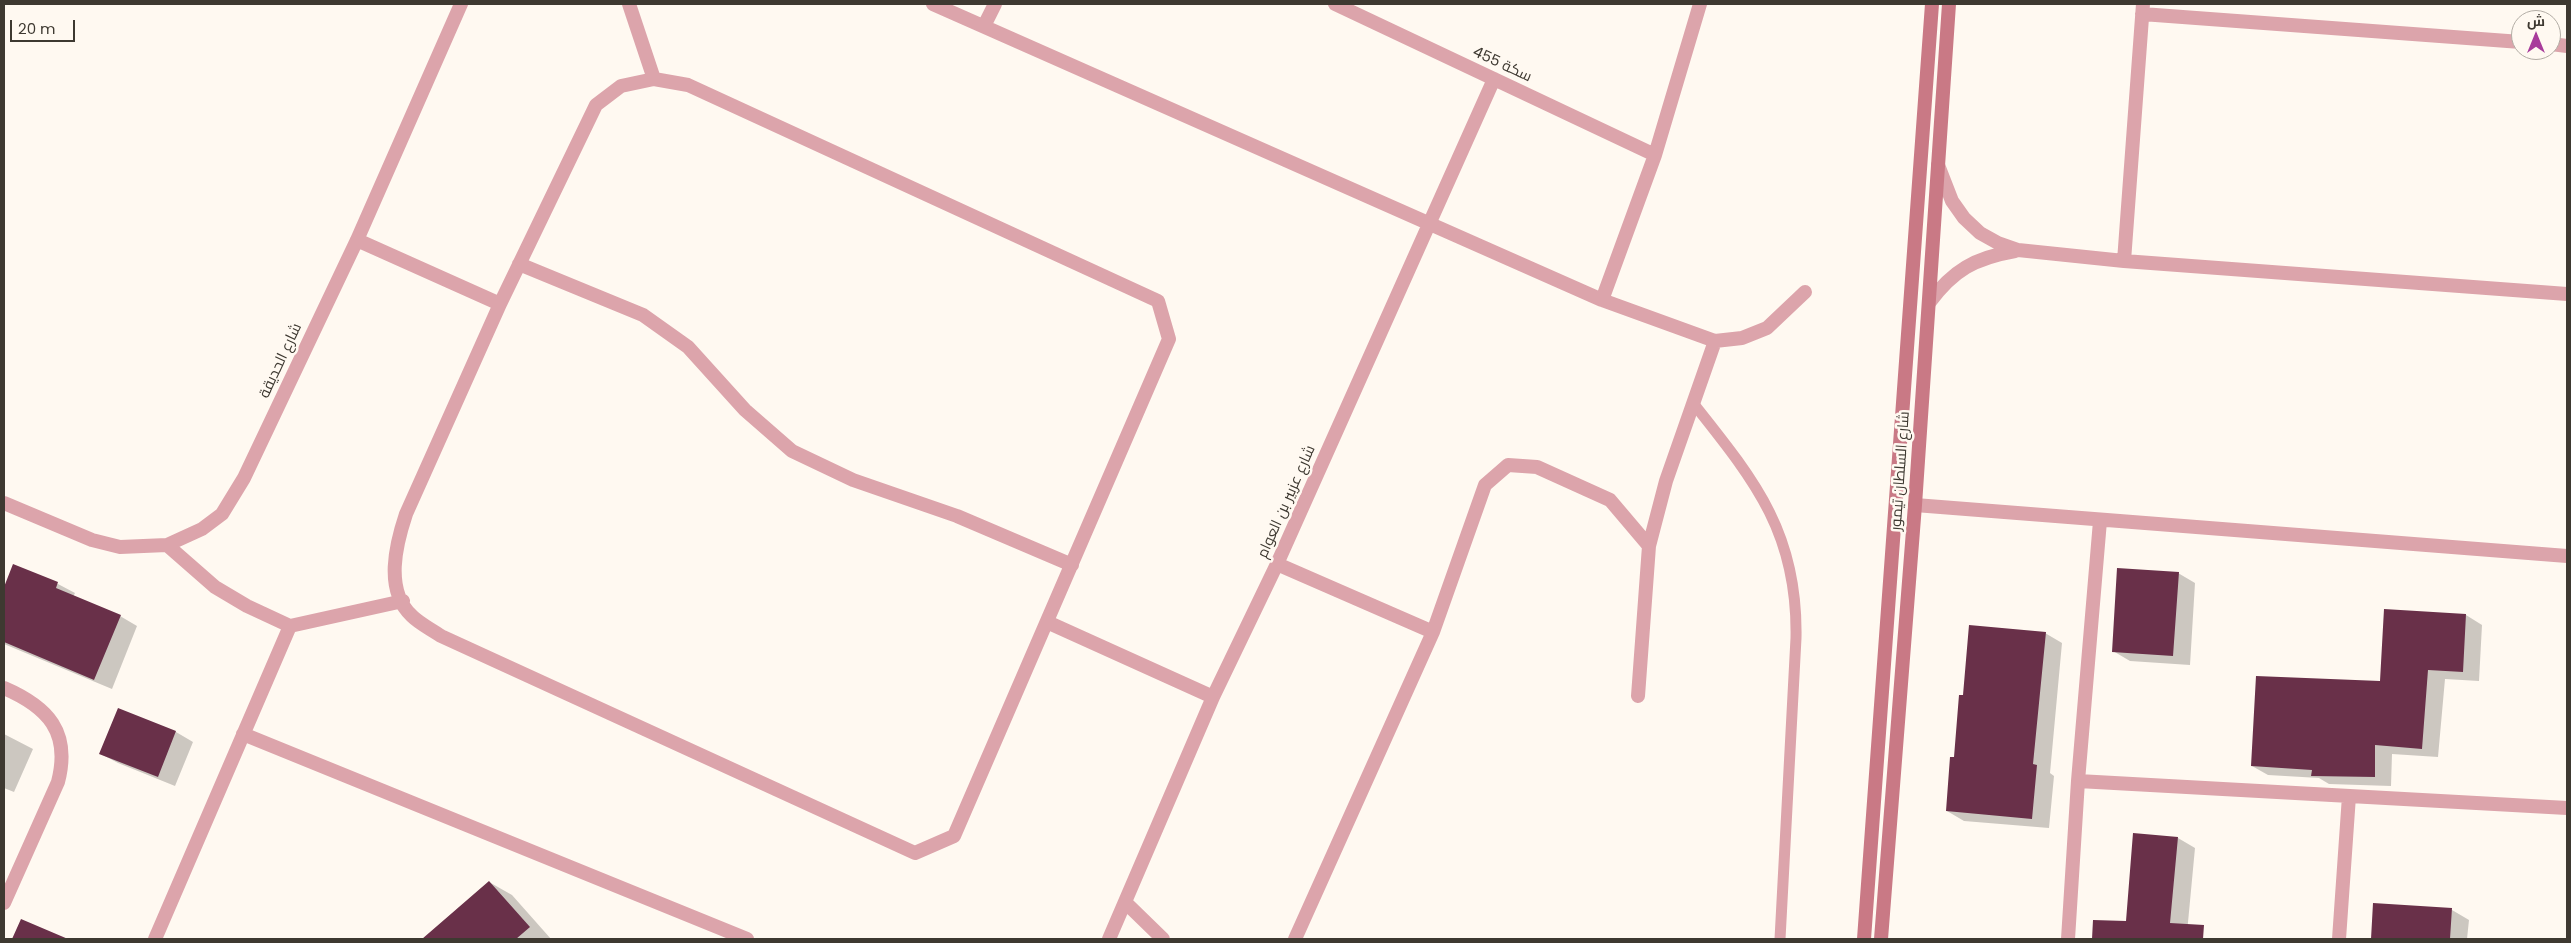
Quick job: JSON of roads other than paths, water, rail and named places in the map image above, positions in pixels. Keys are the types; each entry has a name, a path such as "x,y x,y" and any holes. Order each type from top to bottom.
{"main road":[{"name":"شارع السلطان تيمور","path":"1864,939 1932,4"},
{"name":"شارع السلطان تيمور","path":"1881,939 1915,505 1937,162 1950,4"}],"street":[{"name":"شارع الحديقة","path":"4,502 92,540 120,547 167,545 202,529 222,514 244,478 357,240 461,4"},
{"path":"629,4 654,79"},
{"path":"933,4 1602,300 1715,341 1742,338 1767,328 1804,292"},
{"path":"984,26 994,4"},
{"name":"سكة 455","path":"1335,4 1655,155"},
{"path":"1602,300 1655,155 1700,4"},
{"path":"2124,261 2143,9 2511,41"},
{"path":"654,79 688,85 1158,301 1169,339 954,836 915,853 440,636 411,615 402,601 394,565 396,542 406,514 519,264 596,105 621,86 654,79"},
{"name":"شارع عزبير بن العوام","path":"1109,939 1213,697 1277,564 1494,79"},
{"path":"1937,162 1952,201 1964,218 1980,232 1998,243 2018,250 2124,261 2567,294"},
{"path":"357,240 500,304"},
{"path":"1929,303 1942,286 1970,264 1996,254 2018,250"},
{"path":"519,264 643,315 688,347 745,410 792,451 853,480 957,516 1072,565"},
{"path":"1638,696 1649,546 1666,481 1715,341"},
{"path":"1295,939 1433,632 1485,485 1508,465 1537,467 1610,500 1649,546"},
{"path":"1915,505 2567,556"},
{"path":"2068,939 2078,781 2100,520"},
{"path":"167,545 215,587 247,606 290,626 402,601"},
{"path":"1277,564 1433,632"},
{"path":"1048,622 1213,697"},
{"path":"155,939 290,626"},
{"path":"4,688 26,698 44,713 56,728 63,762 58,782 4,903"},
{"path":"243,734 747,939"},
{"path":"2078,781 2567,808"},
{"path":"2339,939 2349,796"},
{"path":"1126,903 1163,939"}],"lane":[{"path":"1693,403 1753,482 1783,539 1792,571 1797,604 1796,638 1780,939"}]}
